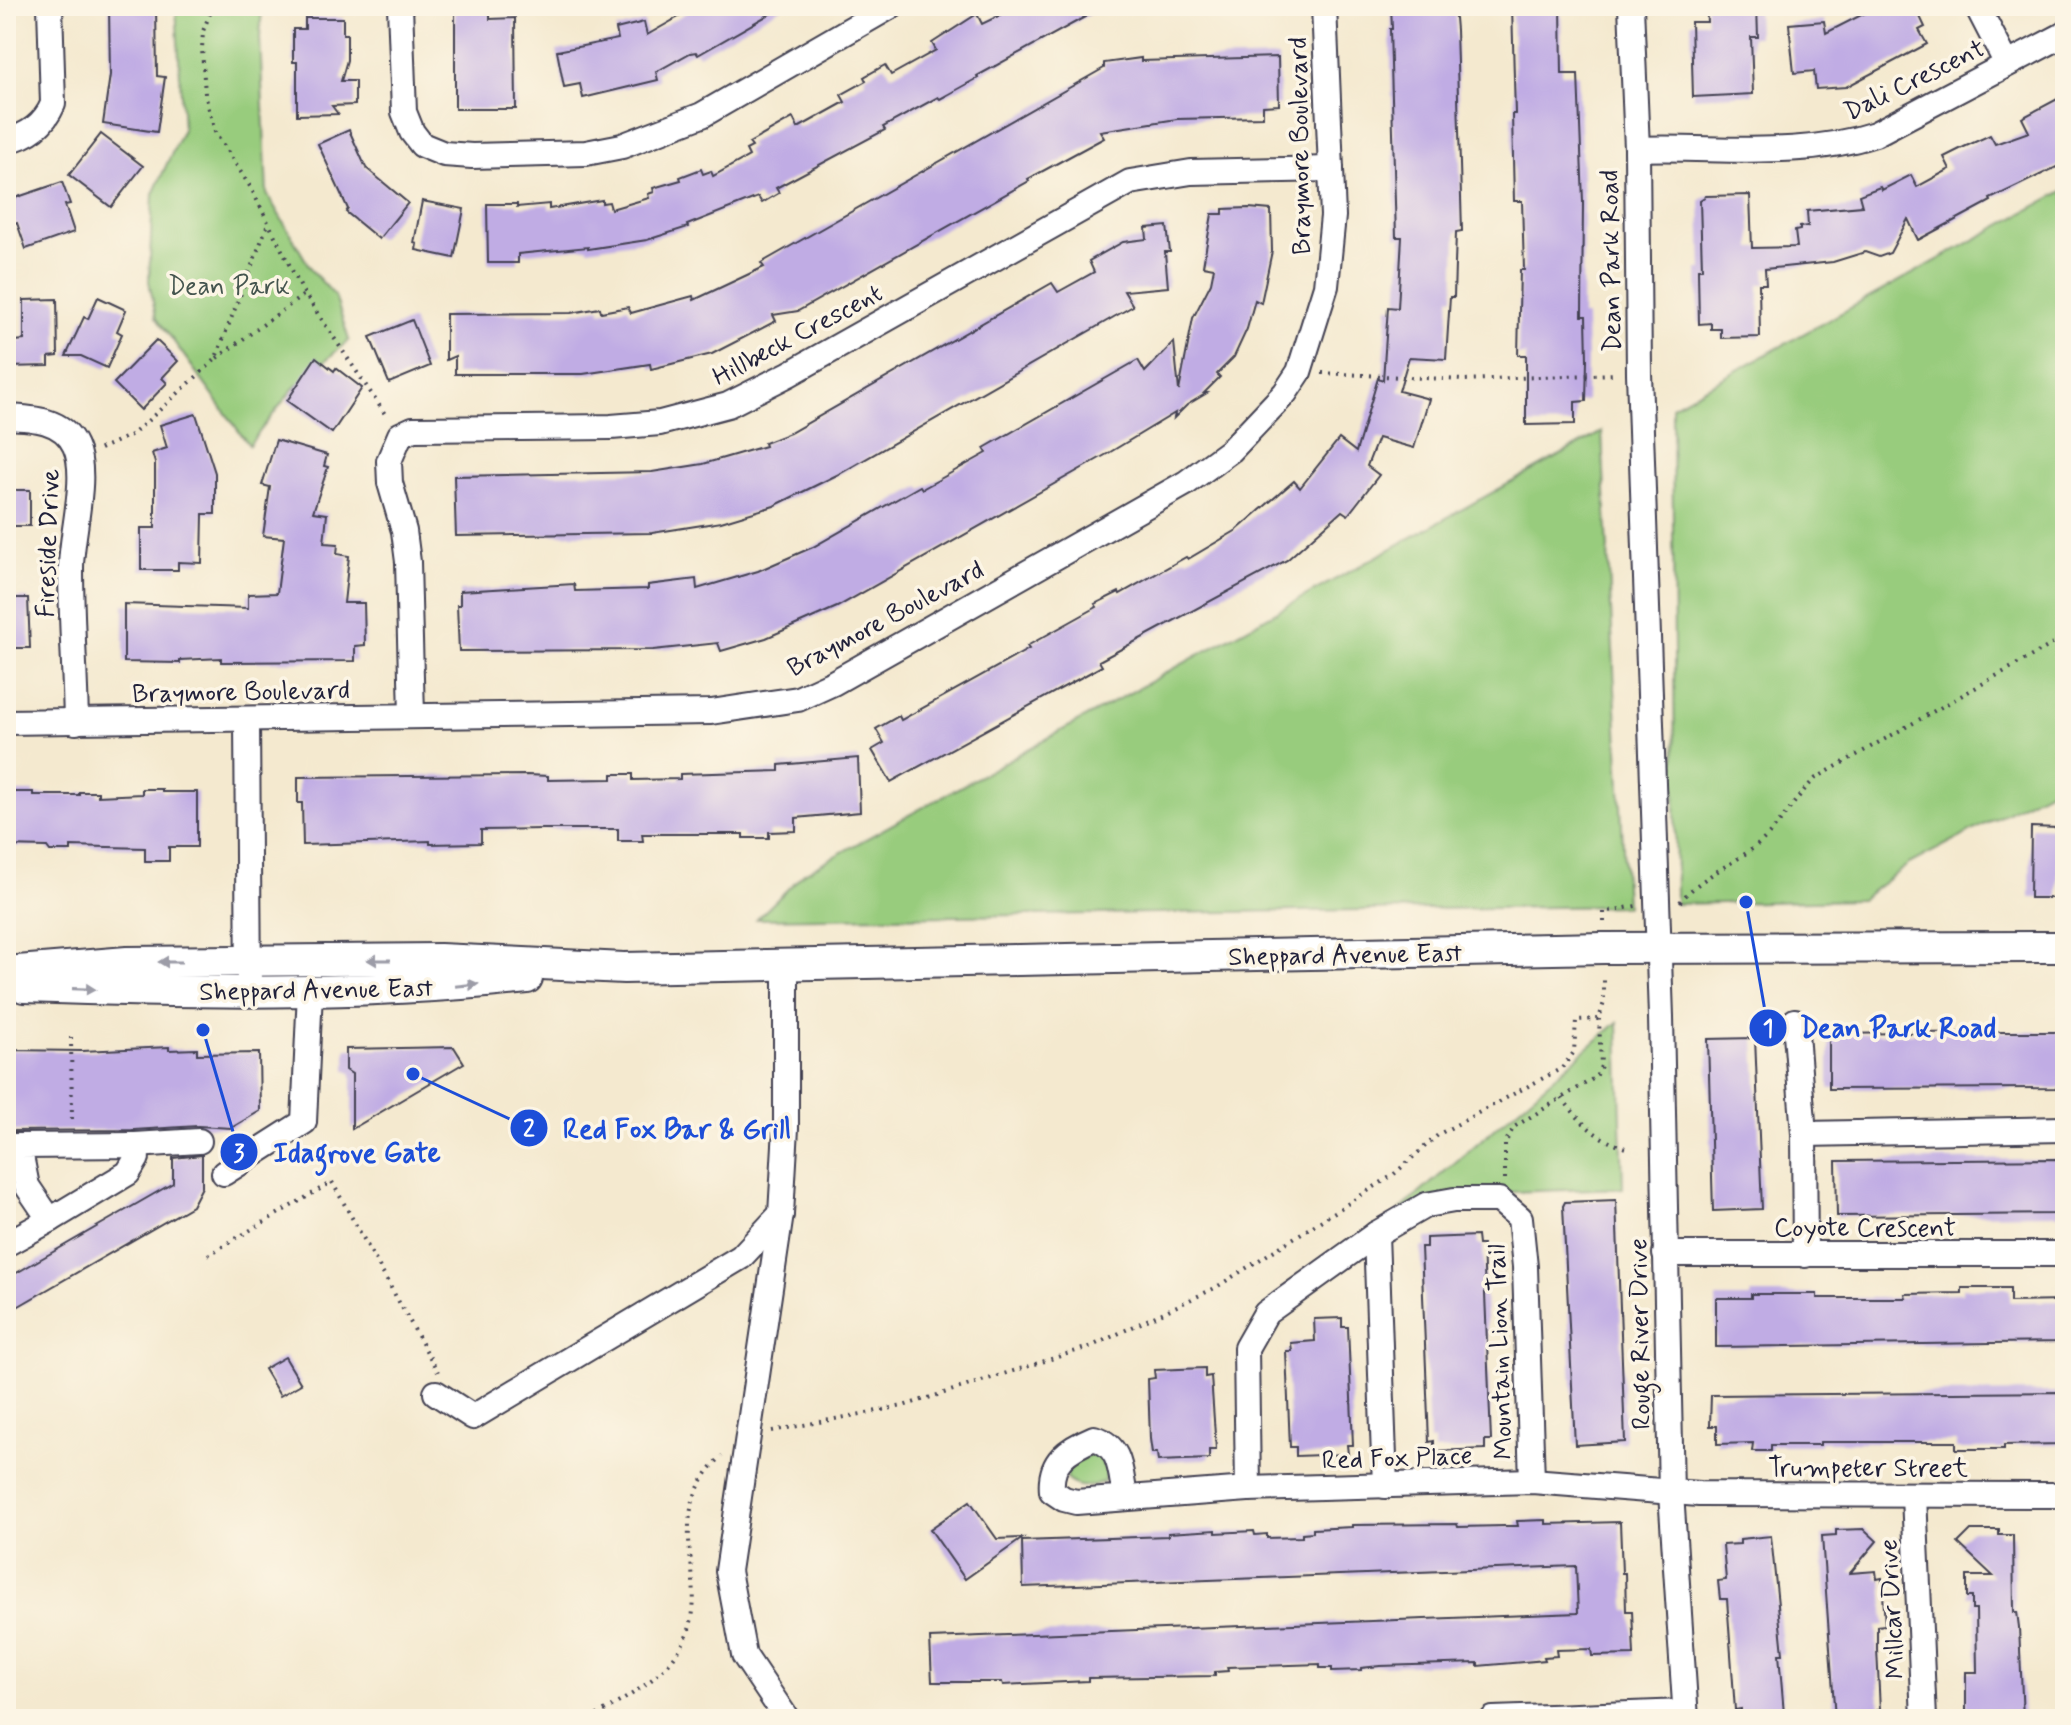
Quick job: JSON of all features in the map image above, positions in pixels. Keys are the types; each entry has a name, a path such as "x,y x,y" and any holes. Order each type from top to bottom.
{"main road":[{"name":"Sheppard Avenue East","path":"6,972 127,962 440,959 624,968 1657,947 2065,947"},
{"name":"Sheppard Avenue East","path":"6,986 249,992 436,988 624,968"}],"street":[{"path":"6,141 20,138 36,128 47,117 53,104 50,6"},
{"path":"400,6 404,112 412,132 422,145 444,154 472,156 586,153 622,146 702,115 891,6"},
{"name":"Braymore Boulevard","path":"6,722 711,712 798,699 833,683 1186,483 1231,450 1285,393 1299,372 1328,274 1333,216 1324,6"},
{"name":"Dean Park Road","path":"1631,6 1657,947"},
{"path":"1977,6 2007,64"},
{"name":"Dali Crescent","path":"1637,149 1807,149 1849,143 1875,134 2065,34"},
{"name":"Hillbeck Crescent","path":"400,435 413,429 660,423 728,405 1130,182 1191,172 1331,169"},
{"name":"Fireside Drive","path":"6,417 45,421 63,429 76,447 80,493 72,537 71,567 76,722"},
{"path":"400,435 389,461 390,483 404,531 408,562 412,716"},
{"path":"247,720 249,992"},
{"name":"Rouge River Drive","path":"1657,947 1671,1493 1685,1715"},
{"path":"786,965 786,1128 781,1214 728,1571 744,1655 787,1719"},
{"path":"224,1173 304,1122 310,991"},
{"path":"1795,1021 1804,1134 1805,1255"},
{"path":"1804,1134 2065,1129"},
{"path":"50,1220 27,1186 13,1146 199,1141"},
{"path":"6,1244 128,1173 137,1158 135,1145"},
{"path":"1248,1489 1246,1348 1266,1313 1376,1234 1426,1205 1454,1200 1499,1200 1504,1204"},
{"name":"Mountain Lion Trail","path":"1504,1204 1520,1218 1525,1267 1532,1481"},
{"path":"436,1393 473,1417 741,1257 781,1214"},
{"path":"1376,1234 1385,1486"},
{"name":"Coyote Crescent","path":"1665,1254 2065,1254"},
{"name":"Red Fox Place","path":"1125,1497 1248,1489 1532,1481 1671,1493"},
{"name":"Trumpeter Street","path":"1671,1493 2065,1495"},
{"name":"Millcar Drive","path":"1914,1496 1924,1719"},
{"path":"1493,1719 1685,1715"}],"path":[{"path":"213,6 202,43 203,79 215,132 248,182 305,294 400,435"},
{"path":"215,360 268,224"},
{"path":"77,456 128,438 215,360 305,294"},
{"path":"1299,372 1464,380 1639,373"},
{"path":"1678,904 1697,883 1766,837 1798,794 1816,778 2065,637"},
{"path":"1604,912 1617,912 1630,906"},
{"path":"1504,1204 1505,1143 1514,1127 1596,1077 1601,1066 1599,1019 1604,1002"},
{"path":"590,1719 653,1678 671,1662 684,1641 696,1598 687,1517 699,1483 729,1450 772,1431 903,1406 1044,1363 1092,1346 1215,1288 1393,1175 1439,1134 1562,1068 1574,1052 1576,1020 1599,1019"},
{"path":"71,1037 73,1132"},
{"path":"1562,1098 1579,1119 1606,1142 1629,1149"},
{"path":"208,1255 332,1182 457,1407"}],"green space":[{"name":"Dean Park","path":"176,6 262,6 260,38 267,194 312,271 335,296 349,340 293,389 249,445 156,317 149,281 153,194 183,129"},
{"path":"2065,190 2065,782 1909,864 1860,900 1676,904 1672,406"},
{"path":"1602,432 1626,906 757,919 804,873"},
{"path":"1618,1022 1623,1188 1456,1194 1400,1210"},
{"path":"1090,1454 1099,1456 1106,1471 1104,1481 1085,1486 1075,1485 1066,1479 1071,1467"}],"building":[{"path":"109,6 156,6 157,76 165,77 157,132 103,124 110,75"},
{"path":"455,6 490,6 490,19 515,18 516,109 455,109"},
{"path":"698,6 784,6 698,55 696,52 690,53 656,72 658,80 583,98 580,84 564,87 557,51 618,39 616,29 644,22 647,35"},
{"path":"1019,6 1105,6 776,188 779,193 762,203 758,197 688,227 647,240 588,249 518,254 518,263 488,263 487,204 517,204 517,207 549,204 549,209 602,200 602,203 609,202 611,209 649,198 648,194 654,192 653,188 681,180 680,177 701,169 703,174 711,171 713,176 749,156 746,150 752,147 749,143 793,118 798,128 845,102 841,95 866,81 864,77 885,65 891,75 936,50 932,43 977,14 982,24"},
{"path":"1391,6 1454,6 1456,30 1462,231 1456,232 1454,297 1450,297 1446,359 1409,357 1399,391 1429,399 1414,448 1378,438 1367,466 1379,475 1348,515 1342,511 1287,560 1099,661 1102,666 891,782 872,750 884,743 876,729 899,716 901,720 1029,649 1027,646 1097,607 1095,604 1120,594 1186,557 1188,559 1237,530 1294,481 1300,488 1339,439 1356,452 1378,378 1383,380 1388,307 1398,308 1402,237 1396,237"},
{"path":"1512,6 1561,6 1562,74 1578,74 1583,202 1582,316 1586,316 1587,360 1586,401 1575,402 1575,424 1526,425 1526,355 1518,355 1520,270 1524,270 1522,201 1514,201"},
{"path":"1706,6 1757,6 1758,37 1751,37 1753,94 1693,97 1691,22 1707,22"},
{"path":"1879,6 1915,6 1925,27 1919,30 1927,44 1846,87 1816,89 1814,71 1794,73 1789,24 1824,21 1826,33"},
{"path":"305,18 343,18 343,34 347,34 347,60 341,81 355,81 355,105 332,106 338,114 297,115 297,62 293,62 293,29 305,29"},
{"path":"1278,57 1279,105 1263,106 1263,117 1177,119 1100,131 1104,138 798,311 773,315 776,321 712,354 651,369 650,364 583,374 455,374 455,356 446,360 446,314 571,313 600,308 601,312 628,307 631,313 693,296 694,300 764,267 761,263 1104,68 1104,63 1141,58 1141,61"},
{"path":"2065,95 2065,163 1990,199 1918,240 1908,219 1890,253 1879,257 1865,252 1833,262 1765,269 1766,284 1759,284 1760,337 1721,338 1721,329 1711,329 1711,323 1699,324 1698,269 1702,269 1700,200 1706,196 1750,195 1752,248 1797,247 1795,231 1808,226 1807,211 1862,206 1859,195 1880,187 1882,190 1911,175 1917,187 1950,169 1944,157 1964,147 1990,135 1995,144 2029,132 2022,118"},
{"path":"349,130 366,168 408,203 379,239 346,212 348,209 318,144"},
{"path":"101,134 143,166 111,207 69,175"},
{"path":"62,182 70,204 65,205 74,232 26,249 17,223 12,225 6,201"},
{"path":"422,201 464,209 454,258 416,250 417,244 414,243"},
{"path":"1223,209 1271,210 1272,251 1261,303 1255,300 1247,329 1234,357 1217,374 1220,377 1204,393 1207,393 1187,405 1174,418 1175,413 837,607 766,638 721,651 718,643 653,650 459,651 457,605 460,605 460,591 574,584 575,591 648,589 648,585 696,579 697,589 758,571 813,547 920,486 922,489 987,453 984,448 1138,360 1145,372 1174,342 1179,391 1193,318 1211,283 1214,268 1203,266 1212,214 1223,214"},
{"path":"1167,226 1170,252 1165,252 1168,287 1124,291 1133,306 841,473 774,506 721,522 652,533 456,536 454,476 652,472 703,464 765,446 764,443 790,433 1052,283 1058,292 1094,272 1089,261 1123,242 1147,239 1146,228"},
{"path":"98,297 126,310 117,331 122,334 107,368 81,356 66,356 84,317 88,319"},
{"path":"57,299 58,356 49,357 49,366 6,367 6,342 24,340 24,300"},
{"path":"412,320 430,366 389,383 370,337"},
{"path":"156,340 178,361 162,378 167,383 141,410 114,383"},
{"path":"316,357 362,388 332,433 287,401"},
{"path":"196,414 215,473 215,514 203,514 202,563 178,562 178,570 141,570 141,528 155,528 155,463 152,453 167,448 160,425"},
{"path":"276,440 327,455 324,466 328,467 313,512 327,514 324,543 338,544 337,554 349,556 344,603 364,603 365,645 355,646 355,661 221,662 221,658 180,660 180,663 124,662 124,604 248,608 248,594 277,593 284,538 263,536 270,487 262,485"},
{"path":"6,490 30,490 30,526 6,526"},
{"path":"6,598 28,598 30,648 12,648 12,632 6,632"},
{"path":"858,758 860,812 796,818 796,831 769,832 769,838 743,838 743,834 642,834 643,841 618,841 618,829 544,829 481,830 481,843 430,844 430,841 303,845 302,803 298,803 298,777 527,775 548,776 548,780 612,779 612,774 633,774 633,780 680,779 680,774 779,771 779,765"},
{"path":"142,789 197,792 197,847 169,847 169,861 145,861 145,848 71,846 71,851 50,851 47,847 6,846 6,792 79,795 79,792 98,792 98,796 142,794"},
{"path":"2031,827 2058,828 2058,898 2030,898"},
{"path":"2065,1032 2065,1088 1829,1089 1829,1034"},
{"path":"1755,1038 1762,1209 1713,1211 1708,1039"},
{"path":"169,1047 169,1050 197,1049 197,1054 259,1053 260,1111 231,1128 198,1126 6,1131 6,1050"},
{"path":"454,1047 464,1063 352,1129 352,1074 346,1070 346,1049"},
{"path":"202,1155 202,1187 192,1206 12,1310 6,1300 6,1279 173,1183 173,1158"},
{"path":"2060,1159 2061,1214 1837,1216 1836,1161"},
{"path":"1616,1200 1625,1442 1575,1445 1563,1206 1565,1202"},
{"path":"1477,1236 1478,1245 1483,1245 1491,1440 1485,1440 1485,1449 1434,1451 1434,1441 1429,1442 1421,1247 1426,1247 1426,1238"},
{"path":"1962,1288 2010,1288 2010,1302 2065,1301 2065,1342 1716,1347 1716,1298 1751,1298 1751,1294 1817,1294 1817,1298 1906,1298 1905,1294 1962,1293"},
{"path":"1342,1318 1342,1327 1348,1327 1353,1445 1347,1445 1348,1454 1296,1456 1296,1447 1290,1447 1286,1351 1292,1351 1291,1343 1315,1341 1314,1319"},
{"path":"285,1357 301,1384 280,1396 264,1369"},
{"path":"1205,1368 1205,1377 1211,1376 1216,1450 1209,1450 1209,1459 1158,1461 1157,1453 1152,1453 1150,1439 1148,1379 1155,1378 1154,1370"},
{"path":"2065,1392 2065,1435 2060,1435 2060,1444 1956,1449 1956,1442 1820,1442 1820,1445 1771,1445 1771,1451 1752,1451 1753,1443 1717,1444 1717,1426 1710,1426 1711,1395"},
{"path":"970,1501 997,1539 1023,1538 965,1579 930,1529"},
{"path":"1546,1520 1546,1524 1620,1522 1626,1611 1632,1611 1634,1655 1592,1656 1591,1649 1556,1650 1557,1656 1544,1657 1545,1660 1478,1666 1478,1663 1380,1666 1332,1671 1332,1668 1320,1668 1320,1664 1227,1667 1228,1671 1215,1672 1215,1676 1088,1678 1088,1681 1003,1685 1002,1682 932,1682 930,1638 1578,1613 1576,1566 1023,1587 1022,1541 1168,1536 1168,1533 1216,1530 1216,1533 1254,1531 1255,1535 1267,1534 1267,1538 1302,1537 1302,1533 1313,1532 1313,1529 1352,1525 1518,1526 1517,1521"},
{"path":"1864,1529 1877,1541 1850,1573 1876,1571 1877,1579 1882,1578 1885,1625 1877,1626 1880,1710 1878,1719 1835,1719 1822,1536 1836,1535 1836,1530"},
{"path":"1971,1530 1999,1530 1999,1535 2013,1535 2014,1612 2017,1612 2019,1627 2023,1719 1966,1719 1966,1672 1977,1672 1976,1609 1972,1609 1972,1597 1967,1597 1967,1576 1993,1576 1958,1543"},
{"path":"1771,1536 1783,1654 1779,1654 1784,1714 1741,1718 1741,1709 1735,1710 1727,1599 1720,1599 1718,1581 1726,1580 1723,1545 1740,1544 1740,1539"}],"place":[{"name":"Dean Park Road","path":"1746,902"},
{"name":"Idagrove Gate","path":"203,1030"},
{"name":"Red Fox Bar & Grill","path":"413,1074"}]}
